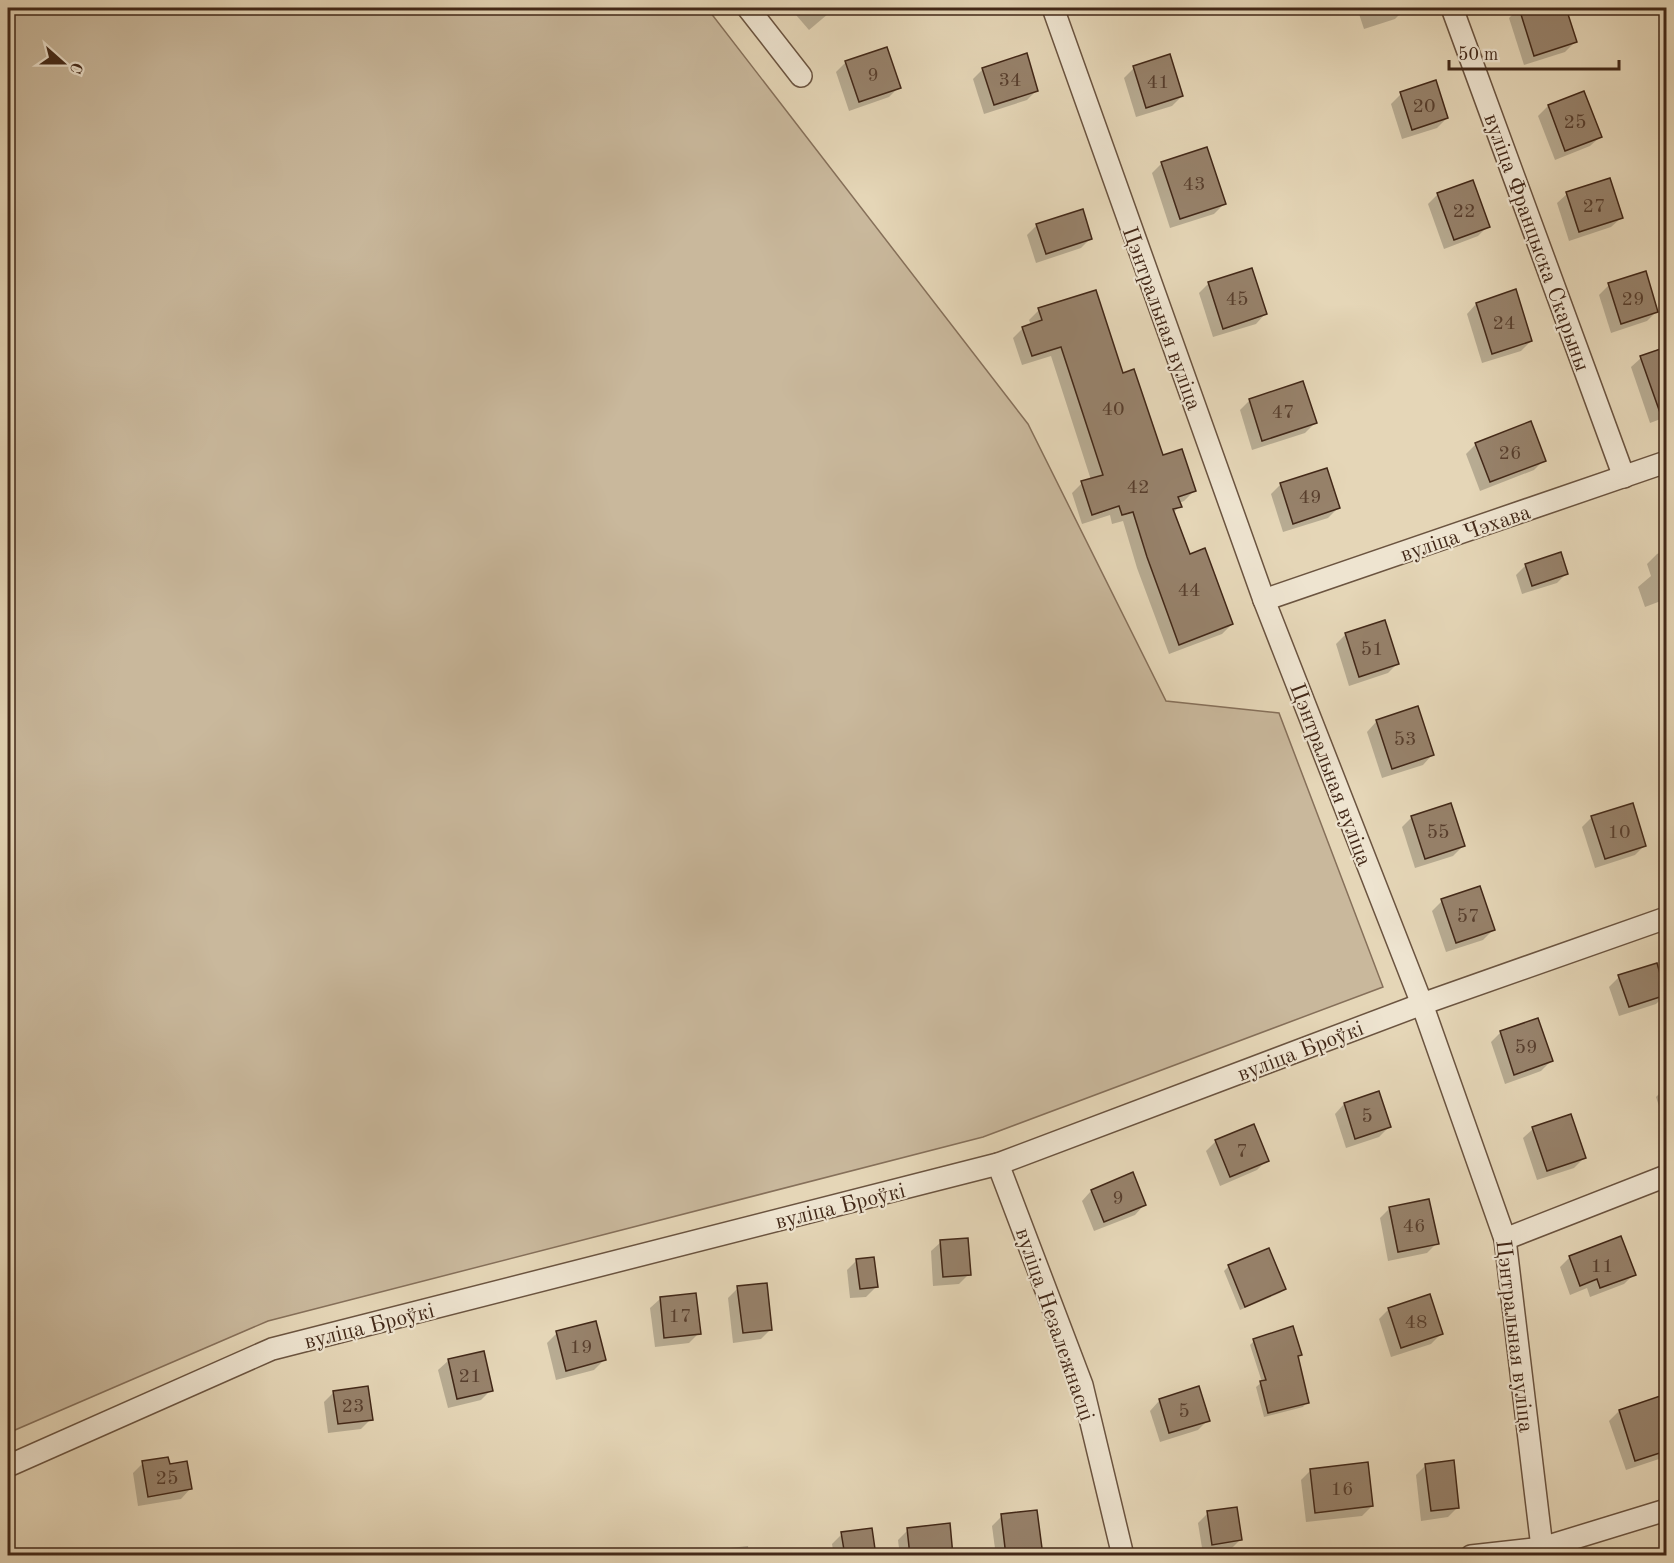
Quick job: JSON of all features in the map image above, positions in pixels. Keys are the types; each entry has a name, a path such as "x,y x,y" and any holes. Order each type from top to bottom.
{"street":[{"path":"748,8 801,76"},
{"name":"Цэнтральная вуліца","path":"1053,8 1264,600 1422,1005 1505,1239 1542,1552"},
{"name":"вуліца Францыска Скарыны","path":"1452,8 1624,477"},
{"name":"вуліца Чэхава","path":"1264,600 1666,462"},
{"name":"вуліца Броўкі","path":"8,1466 272,1350 998,1164 1422,1005 1666,918"},
{"name":"вуліца Незалежнасці","path":"998,1164 1082,1386 1123,1556"},
{"path":"1505,1239 1666,1176"},
{"path":"1472,1556 1542,1552 1666,1510"}],"shaded area":[{"path":"8,8 707,8 1028,424 1166,701 1279,713 1383,987 983,1137 268,1321 8,1433"}],"building":[{"path":"1519,8 1566,8 1577,42 1534,56"},
{"path":"887,47 901,88 859,102 845,61"},
{"path":"1027,53 1038,91 994,105 982,68"},
{"path":"1170,54 1183,96 1146,108 1133,66"},
{"path":"1436,80 1448,118 1412,130 1400,92"},
{"path":"1584,91 1602,137 1565,151 1548,105"},
{"path":"1207,147 1226,204 1180,219 1161,162"},
{"path":"1610,178 1623,218 1579,232 1566,192"},
{"path":"1473,180 1490,227 1454,240 1437,193"},
{"path":"1083,209 1092,239 1046,254 1036,224"},
{"path":"1252,268 1267,314 1223,329 1208,282"},
{"path":"1646,271 1658,312 1621,324 1608,283"},
{"path":"1516,289 1532,341 1492,354 1476,303"},
{"path":"1096,290 1123,373 1134,369 1163,455 1182,449 1196,491 1178,497 1182,507 1173,509 1190,554 1205,548 1233,624 1179,645 1133,512 1122,515 1119,506 1092,515 1081,481 1103,475 1061,347 1032,356 1022,327 1042,320 1038,308"},
{"path":"1666,347 1666,424 1664,424 1640,356"},
{"path":"1303,381 1317,423 1262,441 1249,399"},
{"path":"1531,421 1546,461 1490,482 1475,443"},
{"path":"1327,468 1340,508 1293,524 1280,483"},
{"path":"1561,552 1568,574 1532,586 1525,564"},
{"path":"1385,620 1399,664 1359,677 1345,633"},
{"path":"1418,706 1434,755 1392,769 1376,720"},
{"path":"1451,803 1465,846 1425,859 1411,816"},
{"path":"1633,803 1646,846 1605,859 1591,816"},
{"path":"1480,886 1495,930 1456,943 1441,899"},
{"path":"1657,963 1666,995 1629,1007 1618,975"},
{"path":"1538,1018 1553,1061 1514,1075 1500,1031"},
{"path":"1379,1091 1391,1127 1355,1139 1344,1103"},
{"path":"1571,1114 1586,1158 1547,1171 1532,1127"},
{"path":"1254,1124 1269,1161 1230,1177 1215,1140"},
{"path":"1133,1172 1146,1205 1104,1222 1091,1190"},
{"path":"1429,1199 1439,1244 1398,1252 1389,1207"},
{"path":"1621,1236 1636,1275 1600,1288 1597,1279 1580,1286 1569,1256"},
{"path":"968,1238 971,1275 943,1277 940,1240"},
{"path":"1269,1248 1286,1289 1245,1307 1228,1265"},
{"path":"874,1257 878,1287 860,1289 856,1259"},
{"path":"767,1283 772,1330 743,1333 737,1286"},
{"path":"696,1293 701,1334 664,1338 660,1297"},
{"path":"1430,1294 1443,1334 1401,1348 1388,1308"},
{"path":"596,1321 606,1360 566,1371 556,1331"},
{"path":"1293,1326 1302,1355 1298,1356 1309,1403 1268,1413 1260,1381 1266,1380 1253,1339"},
{"path":"484,1351 493,1391 457,1399 448,1359"},
{"path":"368,1386 373,1420 338,1424 333,1391"},
{"path":"1199,1386 1210,1421 1169,1433 1159,1399"},
{"path":"1666,1394 1666,1451 1635,1461 1619,1410"},
{"path":"168,1457 170,1464 187,1461 192,1489 148,1497 142,1461"},
{"path":"1454,1460 1459,1508 1431,1511 1425,1464"},
{"path":"1368,1462 1373,1506 1315,1513 1310,1469"},
{"path":"1237,1507 1242,1540 1212,1545 1207,1511"},
{"path":"1037,1510 1043,1556 1006,1556 1001,1514"},
{"path":"950,1523 953,1556 910,1556 907,1528"},
{"path":"872,1528 876,1556 845,1556 841,1532"}]}
